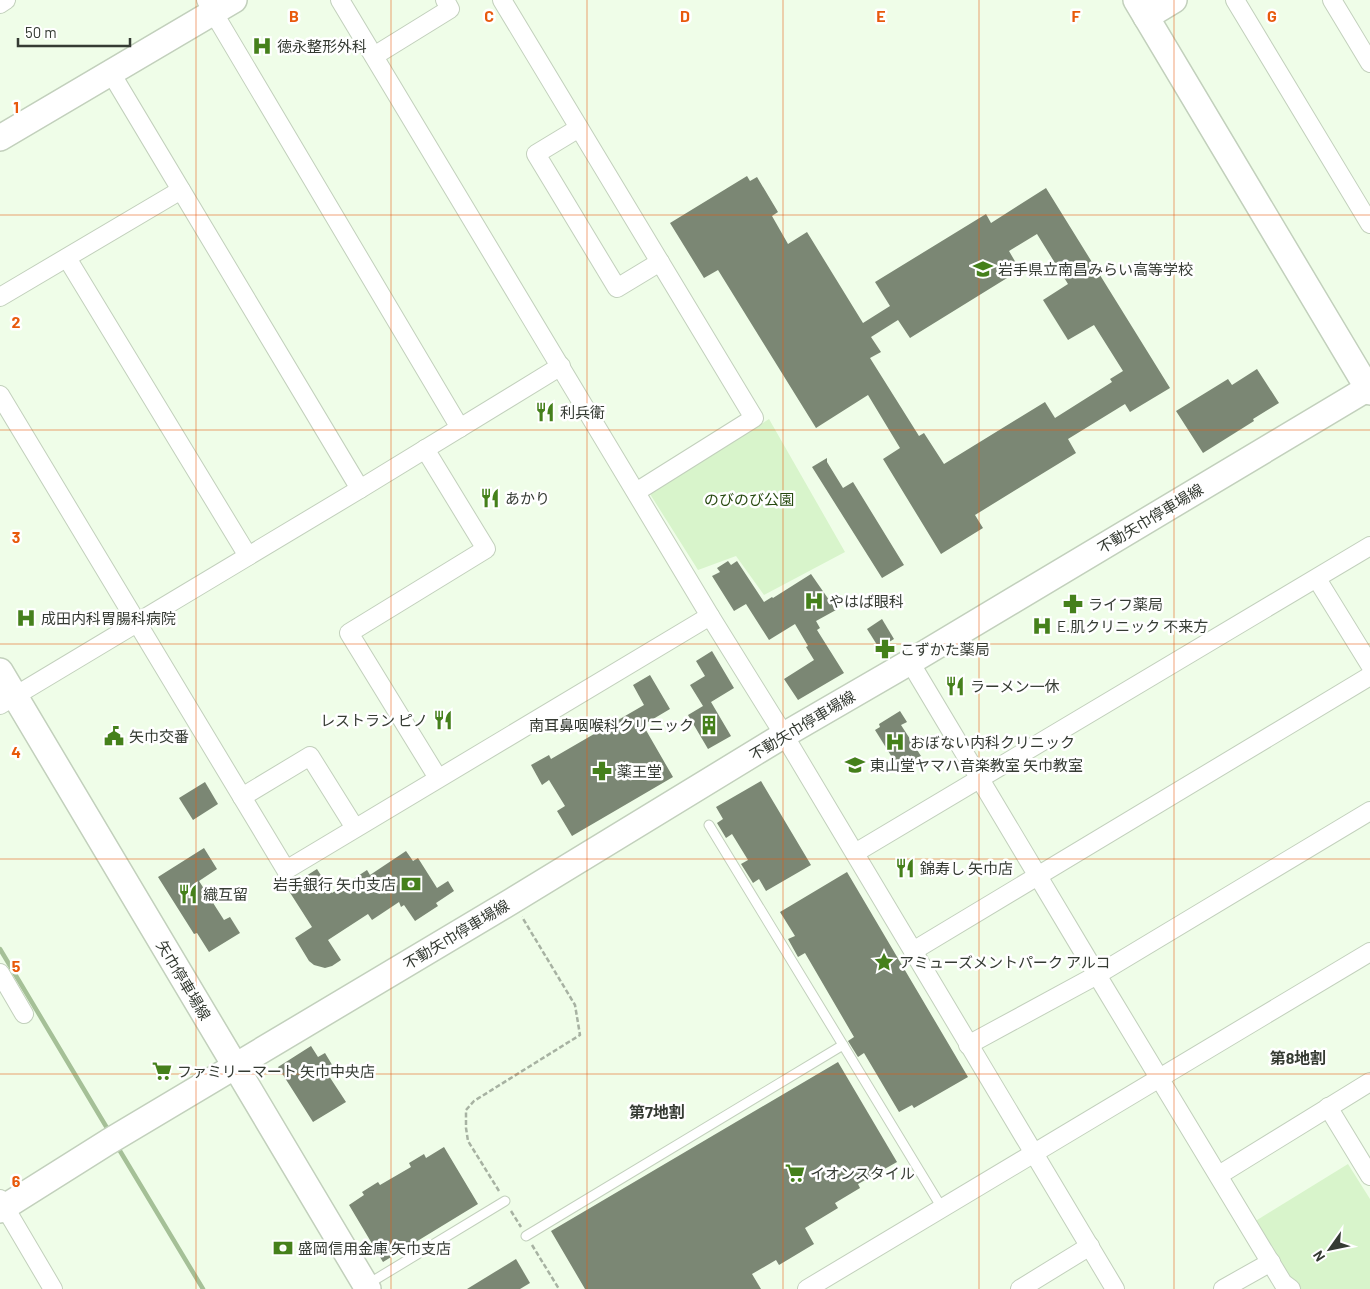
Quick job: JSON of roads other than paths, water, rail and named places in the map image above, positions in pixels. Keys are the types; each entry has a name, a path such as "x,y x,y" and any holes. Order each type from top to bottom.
{"main road":[{"path":"1174,0 1141,8 1369,389"},
{"path":"0,138 111,73 218,4"},
{"name":"不動矢巾停車場線","path":"2,1206 512,901 784,735 1369,389"},
{"name":"矢巾停車場線","path":"0,671 7,700 235,1065 367,1287"}],"street":[{"path":"0,4 6,0"},
{"path":"340,0 710,616 855,853 1115,1289"},
{"path":"374,56 450,9 445,0"},
{"path":"502,0 754,418 636,492"},
{"path":"1235,0 1370,224"},
{"path":"1332,0 1370,63"},
{"path":"218,4 460,428"},
{"path":"111,73 360,489"},
{"path":"579,128 536,154 616,288 660,262"},
{"path":"0,297 181,190"},
{"path":"67,258 248,556"},
{"path":"7,700 360,489 561,366"},
{"path":"0,395 286,870 710,616"},
{"path":"425,449 486,549 349,632 438,778"},
{"path":"855,853 1370,546"},
{"path":"1317,578 1370,665"},
{"path":"910,662 1283,1283 1291,1289"},
{"path":"913,951 1370,676"},
{"path":"242,797 310,756 355,828"},
{"path":"968,1045 1097,975 1370,811"},
{"path":"812,1288 1370,952"},
{"path":"0,973 24,1014"},
{"path":"1219,1175 1370,1082"},
{"path":"1328,1107 1370,1176"},
{"path":"2,1206 53,1289"},
{"path":"1020,1289 1090,1246"},
{"path":"1223,1289 1271,1262"}],"lane":[{"path":"709,825 942,1208"},
{"path":"526,1236 843,1045"},
{"path":"367,1287 505,1202"}],"waterway":[{"path":"0,949 110,1133"},
{"path":"117,1146 203,1289"}],"place":[{"name":"徳永整形外科","path":"262,46"},
{"name":"岩手県立南昌みらい高等学校","path":"983,269"},
{"name":"利兵衛","path":"545,412"},
{"name":"あかり","path":"490,498"},
{"name":"やはば眼科","path":"814,601"},
{"name":"ライフ薬局","path":"1073,604"},
{"name":"成田内科胃腸科病院","path":"26,618"},
{"name":"E.肌クリニック 不来方","path":"1042,626"},
{"name":"こずかた薬局","path":"885,649"},
{"name":"ラーメン一休","path":"955,686"},
{"name":"レストラン ピノ","path":"443,720"},
{"name":"南耳鼻咽喉科クリニック","path":"709,725"},
{"name":"矢巾交番","path":"114,736"},
{"name":"おぼない内科クリニック","path":"895,742"},
{"name":"東山堂ヤマハ音楽教室 矢巾教室","path":"855,765"},
{"name":"薬王堂","path":"602,771"},
{"name":"錦寿し 矢巾店","path":"905,868"},
{"name":"岩手銀行 矢巾支店","path":"411,884"},
{"name":"織互留","path":"188,894"},
{"name":"アミューズメントパーク アルコ","path":"884,962"},
{"name":"ファミリーマート 矢巾中央店","path":"162,1071"},
{"name":"イオンスタイル","path":"795,1173"},
{"name":"盛岡信用金庫 矢巾支店","path":"283,1248"}],"district":[{"name":"第8地割","path":"1298,1057"},
{"name":"第7地割","path":"657,1111"}],"park label":[{"name":"のびのび公園","path":"749,499"}]}
